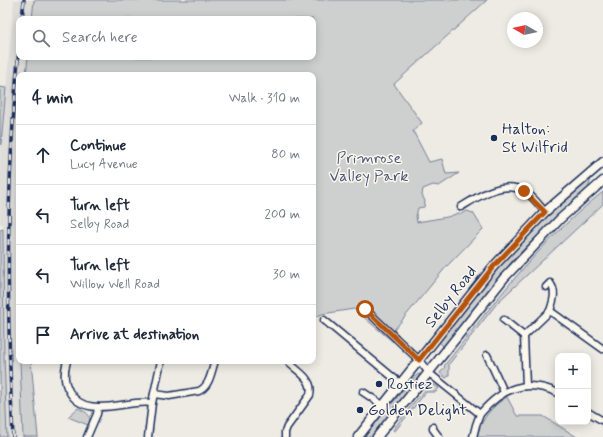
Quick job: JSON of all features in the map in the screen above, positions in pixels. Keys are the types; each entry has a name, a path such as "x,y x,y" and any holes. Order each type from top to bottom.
{"main road":[{"name":"Selby Road","path":"358,437 493,267 545,212 603,163"},
{"name":"Selby Road","path":"377,437 504,278 560,219 603,181"}],"street":[{"path":"461,207 499,188 513,188 524,191 545,212"},
{"path":"526,386 524,336 550,311 554,288 550,283 546,287"},
{"path":"365,309 419,360 429,373 480,414"},
{"path":"550,311 603,350"},
{"path":"324,320 401,384"},
{"path":"504,320 524,336"},
{"path":"487,355 504,392"},
{"path":"66,364 64,378 70,394 82,404 93,408 136,402 152,403"},
{"path":"148,437 152,403 160,364"},
{"path":"154,394 169,396 203,389 208,381 214,364"},
{"path":"285,437 287,427 310,395 311,390 309,381 290,364"},
{"path":"473,437 480,414 504,392 514,388 526,386 545,388 555,392"},
{"path":"363,392 384,406"},
{"path":"87,437 97,414 98,407"},
{"path":"591,414 603,421"},
{"path":"433,427 439,437"}],"shaded area":[{"path":"14,0 34,0 32,16 16,16 16,60 28,60 26,72 16,72 16,364 20,364 23,437 7,437 4,356 3,224 0,224 1,144"}],"green space":[{"name":"Primrose Valley Park","path":"34,0 487,0 394,84 422,123 413,131 429,162 442,159 446,174 459,173 439,186 433,185 423,189 422,195 425,201 424,207 418,208 416,216 417,222 447,217 459,213 461,214 467,211 473,213 483,229 446,267 394,330 399,335 393,342 354,309 322,314 316,317 316,72 26,72 28,60 316,60 316,16 32,16"},
{"path":"0,87 6,88 0,145"},
{"path":"590,178 588,188 560,213 513,260 444,347 438,341 448,331 488,279 555,207"},
{"path":"603,192 603,204 498,302 449,364 449,376 446,378 440,373 518,274 558,231"},
{"path":"3,229 4,356 7,437 0,437 0,230"},
{"path":"20,364 31,364 38,437 23,437"},
{"path":"419,374 418,379 371,437 364,437 414,377"},
{"path":"432,383 439,388 436,392 426,392 395,431 393,430 414,402"},
{"path":"507,397 517,416 543,416 555,423 555,425 558,425 577,437 477,437 484,419"},
{"path":"78,408 88,414 90,419 88,425 68,417"}],"railway":[{"path":"22,16 24,0"},
{"path":"17,72 18,60"},
{"path":"13,437 9,340 8,243 16,86"}],"place":[{"name":"Halton: St Wilfrid","path":"494,138"},
{"name":"Rostiez","path":"379,384"},
{"name":"Golden Delight","path":"360,410"}],"route":[{"path":"365,309 419,360 493,267 545,212 524,191"}]}
